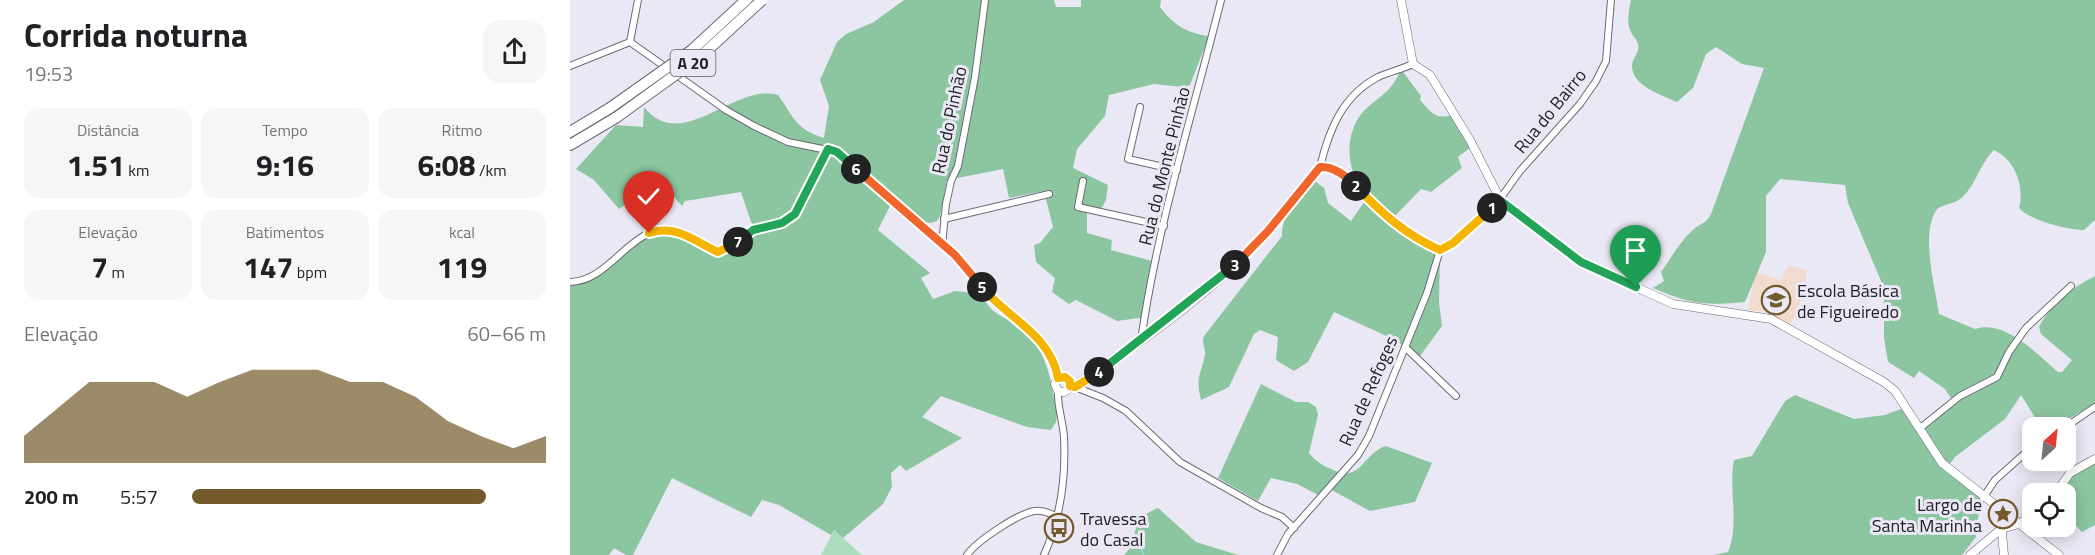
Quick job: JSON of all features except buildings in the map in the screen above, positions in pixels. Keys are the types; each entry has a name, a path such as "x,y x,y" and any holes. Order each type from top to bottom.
{"highway":[{"name":"A 20","path":"570,145 692,50 746,0"},
{"name":"A 20","path":"570,132 613,112 700,57 762,0"}],"street":[{"path":"630,42 638,0"},
{"name":"Rua do Pinhão","path":"942,245 951,181 958,166 975,77 985,0"},
{"name":"Rua do Monte Pinhão","path":"1141,341 1148,296 1177,170 1221,0"},
{"path":"1401,0 1413,64 1430,75 1470,140 1500,200 1581,262 1673,304 1772,319 1884,382 1895,391 1942,463 1983,498 2059,555"},
{"name":"Rua do Bairro","path":"1500,200 1559,126 1580,104 1606,61 1611,0"},
{"path":"570,66 630,42"},
{"path":"630,42 726,110 754,126 788,142 837,152 955,255 987,294 1037,336 1051,354 1058,378 1055,384 1064,437 1063,486 1058,518 1044,555"},
{"path":"1058,391 1065,392 1141,341 1240,260 1320,167 1339,111 1363,86 1380,76 1413,64"},
{"path":"1140,107 1128,159 1177,170"},
{"path":"570,282 598,274 642,236 658,230 678,231 718,252 731,247 753,230 785,221 803,203 828,149"},
{"path":"1320,167 1329,167 1338,171 1394,224 1408,234 1440,250 1453,243 1500,200"},
{"path":"1083,181 1078,207 1164,226"},
{"path":"944,219 1049,194"},
{"name":"Rua de Refoges","path":"1277,555 1294,528 1358,455 1369,436 1427,294 1440,250"},
{"path":"1919,429 1960,396 1997,377 2009,352 2026,328 2071,286"},
{"path":"1405,347 1456,396"},
{"path":"1058,378 1068,379 1073,386 1103,398 1126,411 1180,462 1261,508 1282,517 1294,528"},
{"path":"2076,419 2095,406"},
{"path":"1983,498 1995,480 2022,456"},
{"path":"2064,483 2076,468 2095,459"},
{"path":"967,555 987,538 1025,513 1039,510 1058,518"},
{"path":"2000,511 2004,555"},
{"path":"1970,555 2001,529 2022,522"}],"shaded area":[{"name":"Escola Básica de Figueiredo","path":"1788,265 1806,270 1806,290 1790,325 1765,312 1748,310 1755,272 1781,280"}],"green space":[{"path":"904,0 1054,0 1056,7 1081,7 1081,0 1161,0 1160,7 1175,23 1194,33 1209,36 1190,85 1183,87 1154,84 1109,95 1105,116 1077,149 1073,168 1108,185 1106,200 1101,209 1091,206 1087,212 1087,233 1112,240 1111,250 1152,261 1150,269 1153,270 1144,320 1139,318 1117,321 1076,300 1069,304 1052,292 1055,278 1036,262 1034,245 1040,243 1053,227 1044,191 1009,198 1003,169 947,180 940,216 937,221 931,223 919,220 894,198 878,230 930,273 921,278 933,299 955,291 982,294 993,311 1019,327 1036,345 1047,366 1053,390 1057,414 1056,422 1051,430 1027,427 941,396 922,417 962,438 906,471 900,465 891,473 892,487 883,504 843,538 834,530 831,535 779,505 762,500 751,517 672,478 633,555 626,555 614,548 609,555 570,555 570,281 591,279 643,234 683,231 710,249 731,253 733,247 757,228 751,222 741,192 685,201 682,206 662,183 665,213 657,213 646,230 633,199 619,209 594,180 576,169 616,125 643,127 644,107 659,120 675,124 691,121 744,98 761,94 778,95 801,126 824,138 829,106 820,80 837,42 846,34 874,22"},
{"path":"1631,0 2095,0 2095,220 2084,230 2077,230 2049,224 2024,212 2019,208 2021,191 2017,174 2008,160 1994,150 1965,194 1958,201 1937,209 1932,219 1930,260 1939,314 1975,329 1986,327 2009,333 2058,372 2062,372 2072,360 2041,334 2039,327 2049,311 2063,297 2095,276 2095,403 2072,417 2035,417 2021,395 2005,419 1955,457 1949,465 1950,472 1975,491 1980,503 1976,537 1962,555 1713,555 1728,552 1731,541 1734,518 1732,483 1734,460 1752,456 1785,401 1795,395 1854,419 1885,415 1906,407 1920,423 1928,420 1952,400 1945,389 1919,371 1914,378 1888,362 1884,338 1884,288 1848,203 1845,185 1780,179 1766,196 1766,252 1745,302 1719,304 1688,301 1653,288 1664,281 1661,272 1680,244 1711,214 1764,68 1742,64 1716,47 1706,54 1693,88 1677,102 1642,84 1633,73 1632,63 1638,47 1629,28 1628,16"},
{"path":"1401,69 1421,96 1420,100 1430,111 1437,116 1452,115 1471,147 1458,157 1462,168 1431,192 1421,189 1389,222 1433,242 1440,250 1439,303 1442,326 1420,356 1393,339 1334,312 1308,362 1294,371 1276,360 1278,337 1260,330 1254,334 1229,387 1201,400 1199,381 1205,355 1204,336 1282,236 1288,213 1298,199 1315,181 1324,188 1328,203 1351,221 1369,195 1357,182 1352,168 1349,150 1352,131 1361,114 1391,87"},
{"path":"1261,384 1296,402 1308,402 1316,407 1318,415 1309,453 1316,461 1328,467 1341,473 1349,473 1386,446 1432,463 1415,502 1370,511 1330,489 1322,497 1297,484 1271,478 1258,501 1218,478"},
{"path":"2095,455 2095,525 2082,532 2076,526 2076,483 2062,483 2070,471 2076,471 2076,465"},
{"path":"1158,508 1196,542 1238,555 1124,555 1134,544 1135,531 1142,517"},
{"path":"834,530 862,555 821,555"}],"waterway":[{"path":"1141,542 1143,555"}],"place":[{"name":"Escola Básica de Figueiredo","path":"1776,300"},
{"name":"Largo de Santa Marinha","path":"2003,514"},
{"name":"Travessa do Casal","path":"1059,528"}],"route":[{"path":"649,233 667,229 678,231 718,252 724,251 753,230 782,223 795,214 803,203 828,149 837,152 930,236 955,255 987,294 1037,336 1051,354 1058,378 1065,377 1070,381 1070,386 1075,387 1154,331 1240,260 1268,231 1320,167 1329,167 1338,171 1394,224 1408,234 1440,250 1453,243 1501,201 1581,262 1636,287"}]}
